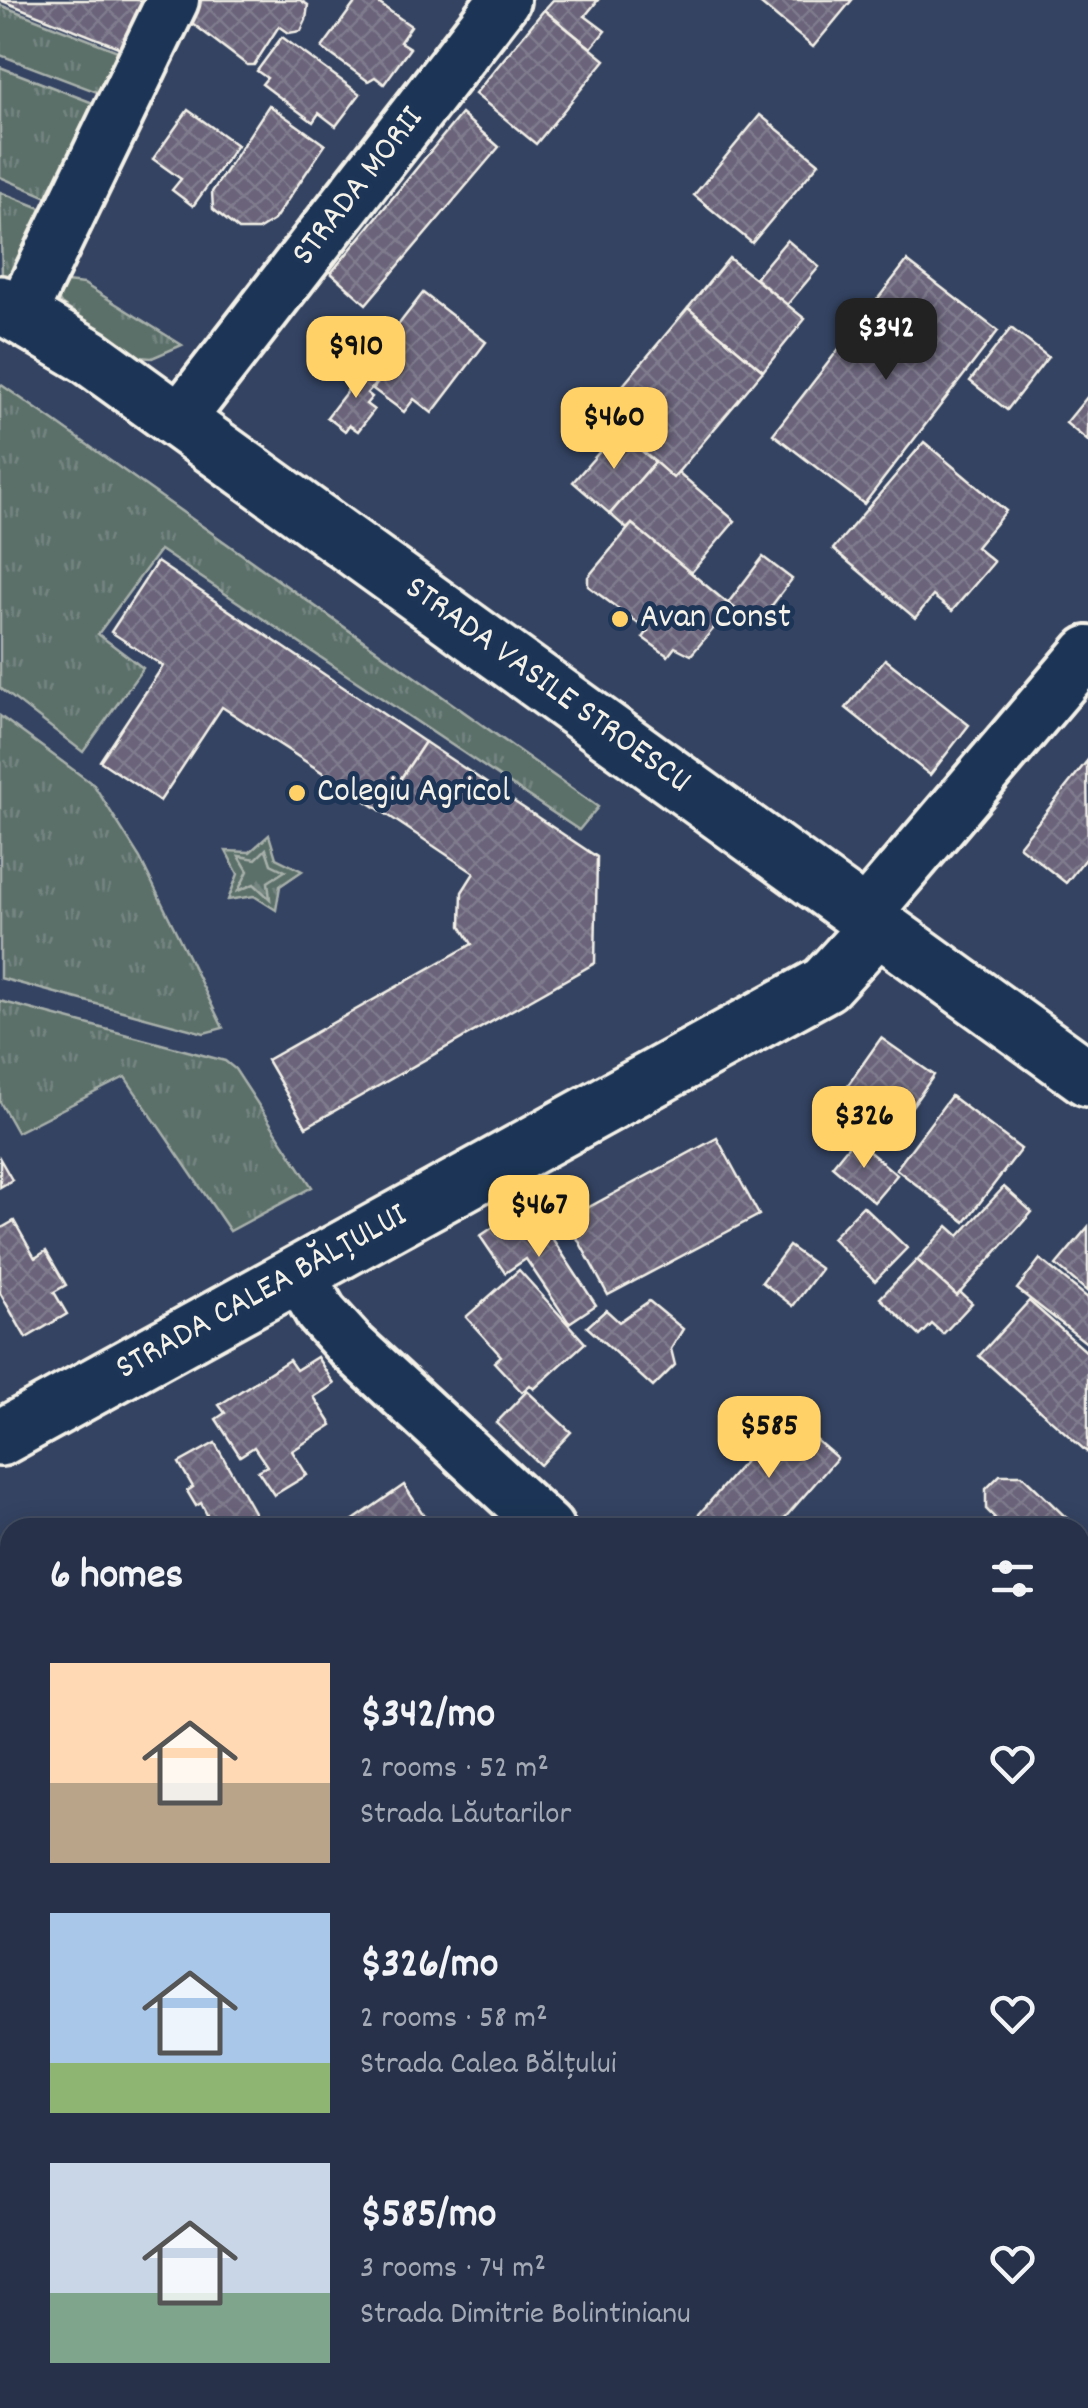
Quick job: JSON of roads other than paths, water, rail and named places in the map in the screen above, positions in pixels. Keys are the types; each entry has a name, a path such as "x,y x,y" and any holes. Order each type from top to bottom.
{"main road":[{"name":"STRADA VASILE STROESCU","path":"10,309 90,357 1088,1078"},
{"name":"STRADA CALEA BĂLȚULUI","path":"0,1438 825,984 871,920"}],"street":[{"path":"10,309 173,0"},
{"name":"STRADA MORII","path":"178,421 504,0"},
{"path":"871,920 1088,652"},
{"path":"298,1273 321,1312 350,1346 537,1518"}],"place":[{"name":"Avan Const","path":"620,619"},
{"name":"Colegiu Agricol","path":"297,793"}]}
